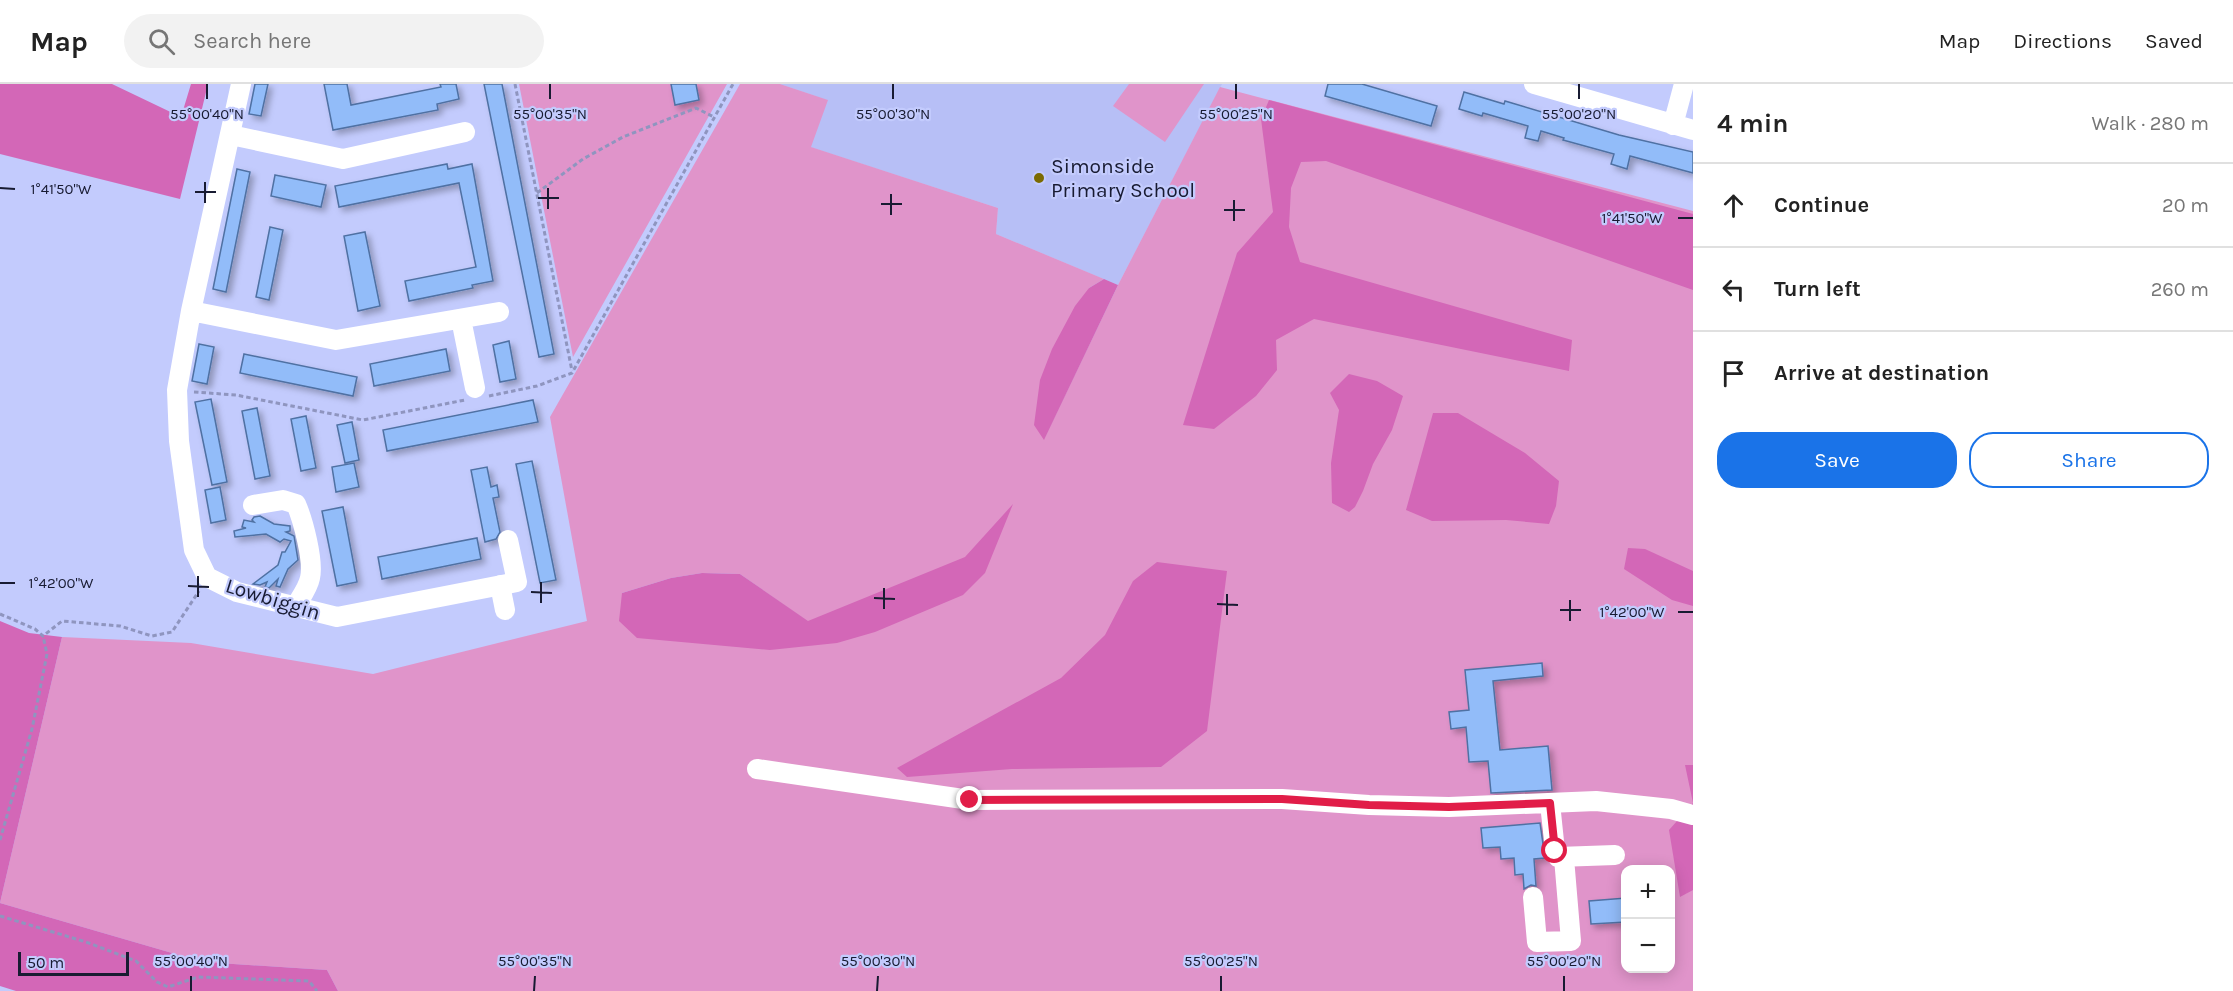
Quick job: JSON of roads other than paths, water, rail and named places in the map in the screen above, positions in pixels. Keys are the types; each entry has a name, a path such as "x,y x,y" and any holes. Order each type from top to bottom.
{"street":[{"name":"Lowbiggin","path":"241,84 191,311 177,390 179,441 194,550 207,577 237,592 337,617 500,585"},
{"path":"1534,84 1693,130"},
{"path":"1673,125 1684,84"},
{"path":"231,135 343,159 465,132"},
{"path":"191,311 336,340 499,312"},
{"path":"460,319 475,388"},
{"path":"253,505 284,500 296,504 300,514 311,575 295,607"},
{"path":"505,610 500,585 517,582 508,540"},
{"path":"757,769 970,800 1282,799 1369,805 1449,807 1596,801 1671,809 1693,815"},
{"path":"1550,803 1556,855 1560,859 1615,855"},
{"path":"1533,897 1538,942 1571,941 1564,858"}],"place":[{"name":"Simonside Primary School","path":"1039,178"}]}
